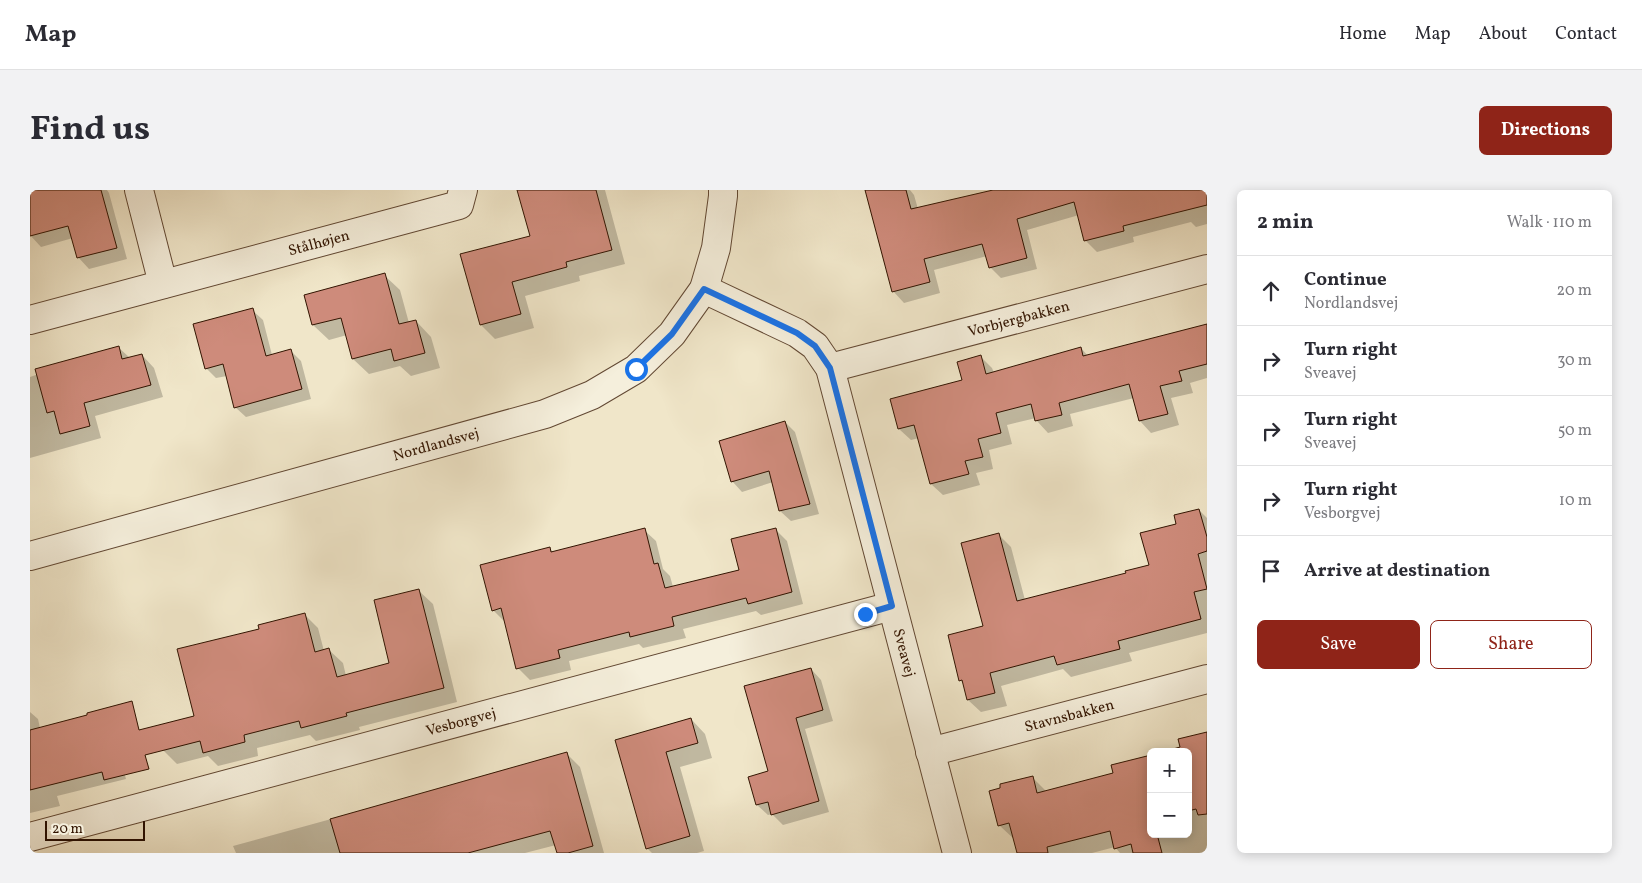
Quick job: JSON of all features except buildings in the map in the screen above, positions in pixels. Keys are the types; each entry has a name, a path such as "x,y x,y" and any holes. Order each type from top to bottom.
{"street":[{"path":"139,190 163,284"},
{"name":"Stålhøjen","path":"30,320 458,205 464,190"},
{"name":"Nordlandsvej","path":"30,556 545,414 592,395 636,369 672,334 704,289 716,248 723,190"},
{"name":"Vorbjergbakken","path":"830,368 1207,269"},
{"name":"Sveavej","path":"704,289 797,333 815,346 830,368 957,853"},
{"name":"Vesborgvej","path":"30,836 892,606"},
{"name":"Stavnsbakken","path":"930,752 1207,678"}],"route":[{"path":"636,369 672,334 704,289 797,333 815,346 830,368 892,606 865,614"}]}
